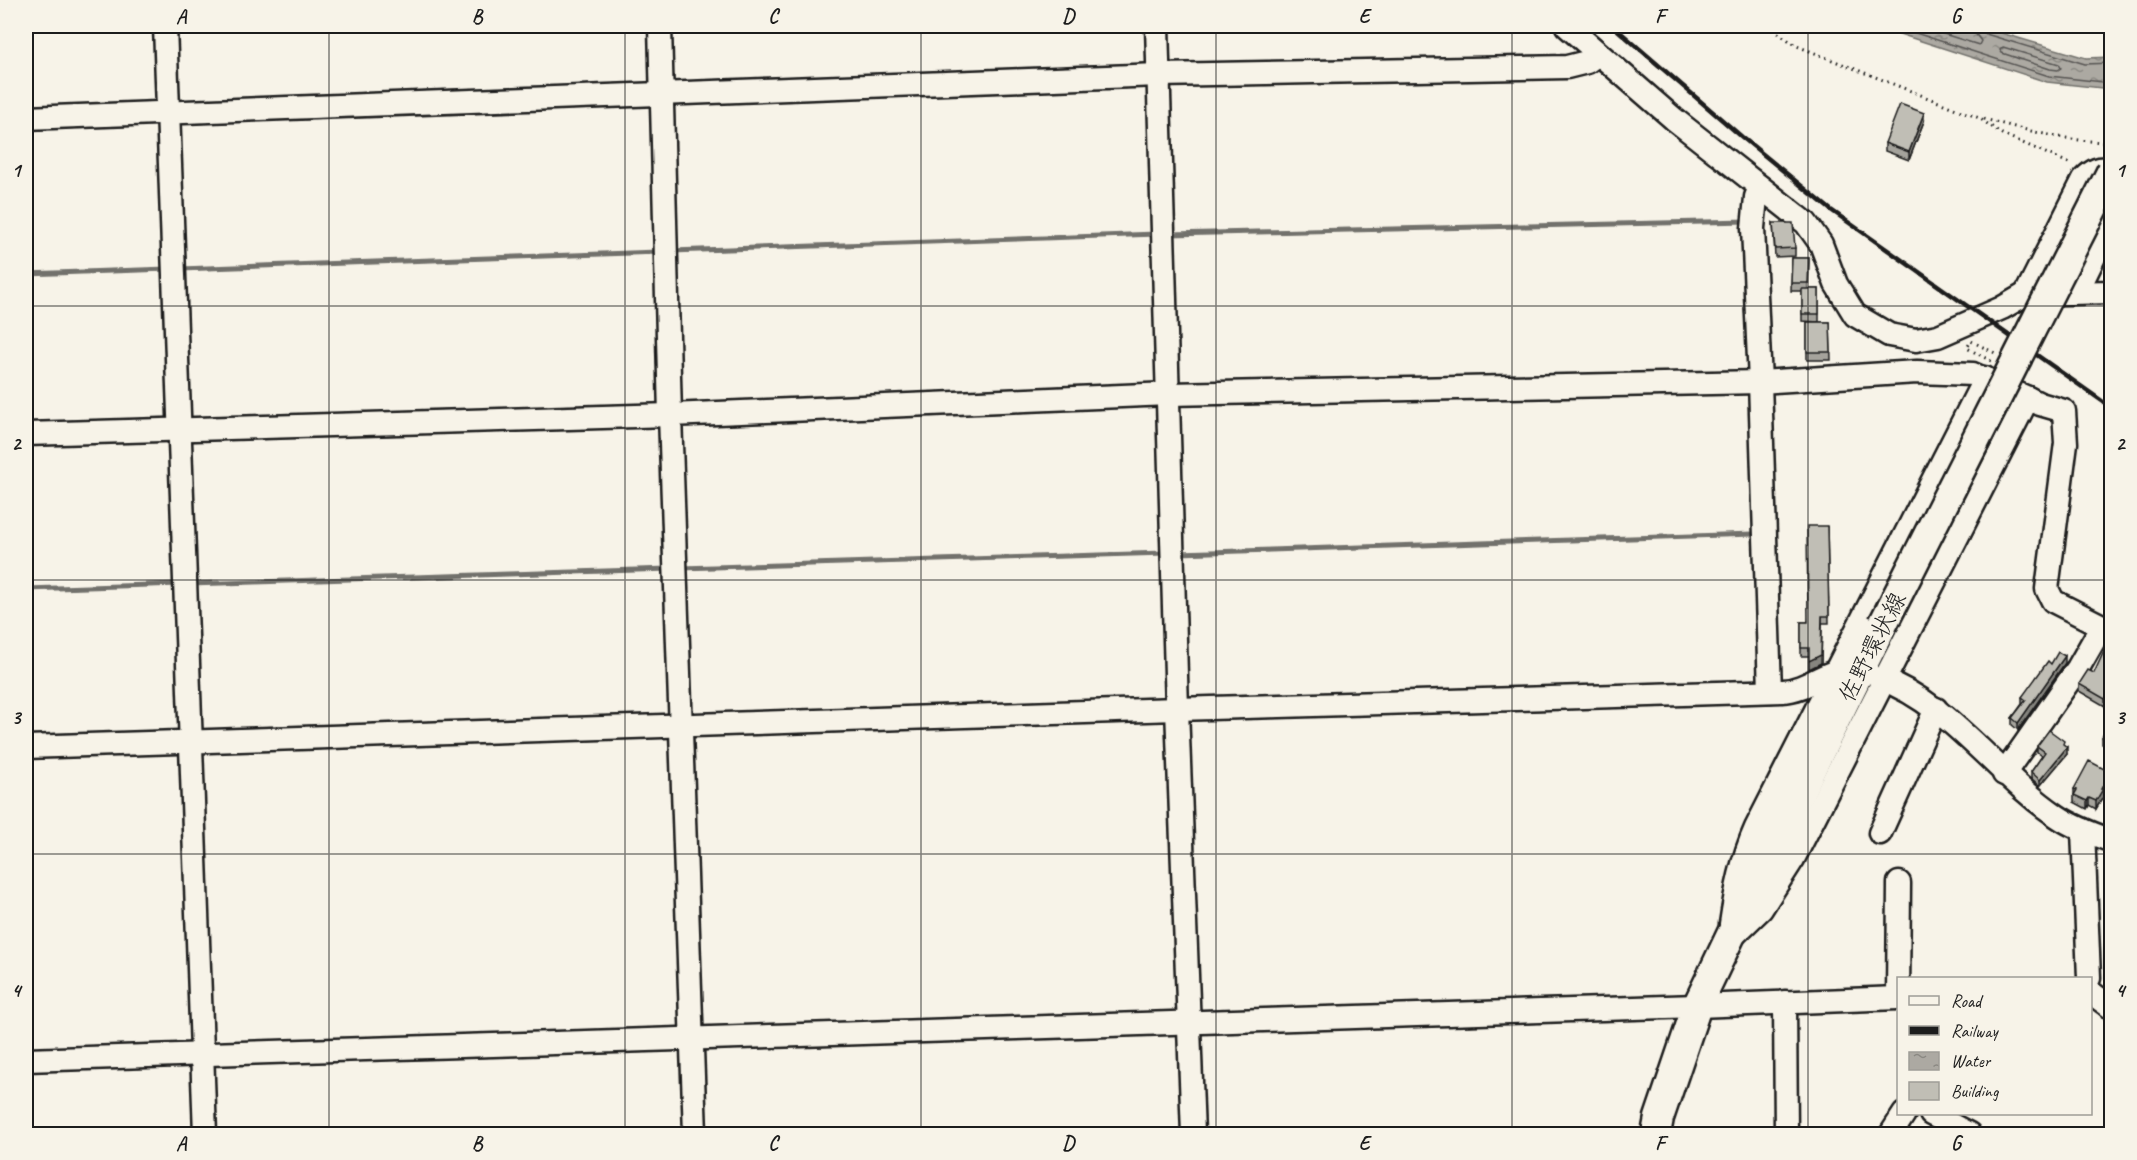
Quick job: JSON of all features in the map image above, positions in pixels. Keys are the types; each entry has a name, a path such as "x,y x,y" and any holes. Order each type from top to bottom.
{"main road":[{"name":"佐野環状線","path":"1656,1134 1659,1118 1697,1006 2105,170"}],"street":[{"path":"165,26 190,741 204,1055 205,1134"},
{"path":"660,26 670,415 695,1134"},
{"path":"1157,26 1192,1134"},
{"path":"1567,26 1674,119 1806,223 1821,244 1836,284 1855,315 1889,334 1916,340 1938,336 2002,308 2026,294 2112,292"},
{"path":"26,118 1159,75 1568,67 1587,62 1598,54"},
{"path":"2026,294 2084,179 2105,170"},
{"path":"1760,187 1756,197 1752,228 1760,382 1770,691"},
{"path":"2077,292 2112,220"},
{"path":"1916,340 1917,372"},
{"path":"26,434 670,415 1169,394 1760,382 1989,370 2028,398 2064,411 2066,443 2047,590 2053,601 2107,629 2004,774"},
{"path":"1729,940 1736,886 1746,849 1842,669 1989,370"},
{"path":"1729,940 1761,909 1793,859 1882,679 2028,398"},
{"path":"1905,537 1945,560"},
{"path":"26,747 1770,691 1797,689 1842,669"},
{"path":"1882,679 1936,709 2004,774 2058,817 2112,841"},
{"path":"1880,833 1936,709"},
{"path":"2083,830 2089,977"},
{"path":"1898,977 1899,884"},
{"path":"2092,993 2112,1008"},
{"path":"26,1060 1897,998"},
{"path":"1785,1002 1786,1134"},
{"path":"1891,1134 1903,1115"},
{"path":"1935,1115 1969,1134"}],"path":[{"path":"1768,26 1797,46 1979,118 2065,138 2112,142"},
{"path":"1979,118 2002,134 2105,170"},
{"path":"1989,370 1967,348 1971,341 1996,354"}],"water":[{"path":"1875,26 1978,26 2086,58 2111,57 2111,89 2047,82"}],"building":[{"path":"1900,104 1924,113 1909,152 1885,143"},
{"path":"1773,223 1793,223 1795,248 1775,249"},
{"path":"1792,258 1809,258 1808,283 1791,283"},
{"path":"1802,289 1819,289 1819,314 1802,314"},
{"path":"1807,322 1830,322 1831,352 1807,352"},
{"path":"1807,526 1827,526 1829,616 1822,616 1821,655 1809,661 1809,648 1801,648 1801,622 1808,622"},
{"path":"2106,647 2112,649 2112,690 2105,699 2079,684 2088,670 2094,673"},
{"path":"2058,652 2065,656 2018,723 2012,718 2026,700 2022,697 2048,661 2051,664"},
{"path":"2112,720 2112,742 2102,737"},
{"path":"2049,730 2064,741 2063,744 2067,747 2040,780 2031,772 2045,752 2037,746"},
{"path":"2089,761 2110,772 2096,801 2089,798 2087,801 2074,795 2077,790 2074,789"}],"waterway":[{"path":"1169,234 1748,221"},
{"path":"672,251 1157,234"},
{"path":"180,269 659,252"},
{"path":"26,274 168,269"},
{"path":"1179,553 1753,534"},
{"path":"681,568 1166,553"},
{"path":"189,584 669,569"},
{"path":"26,589 180,584"}],"railway":[{"path":"1613,26 1831,210 2112,408"}]}
